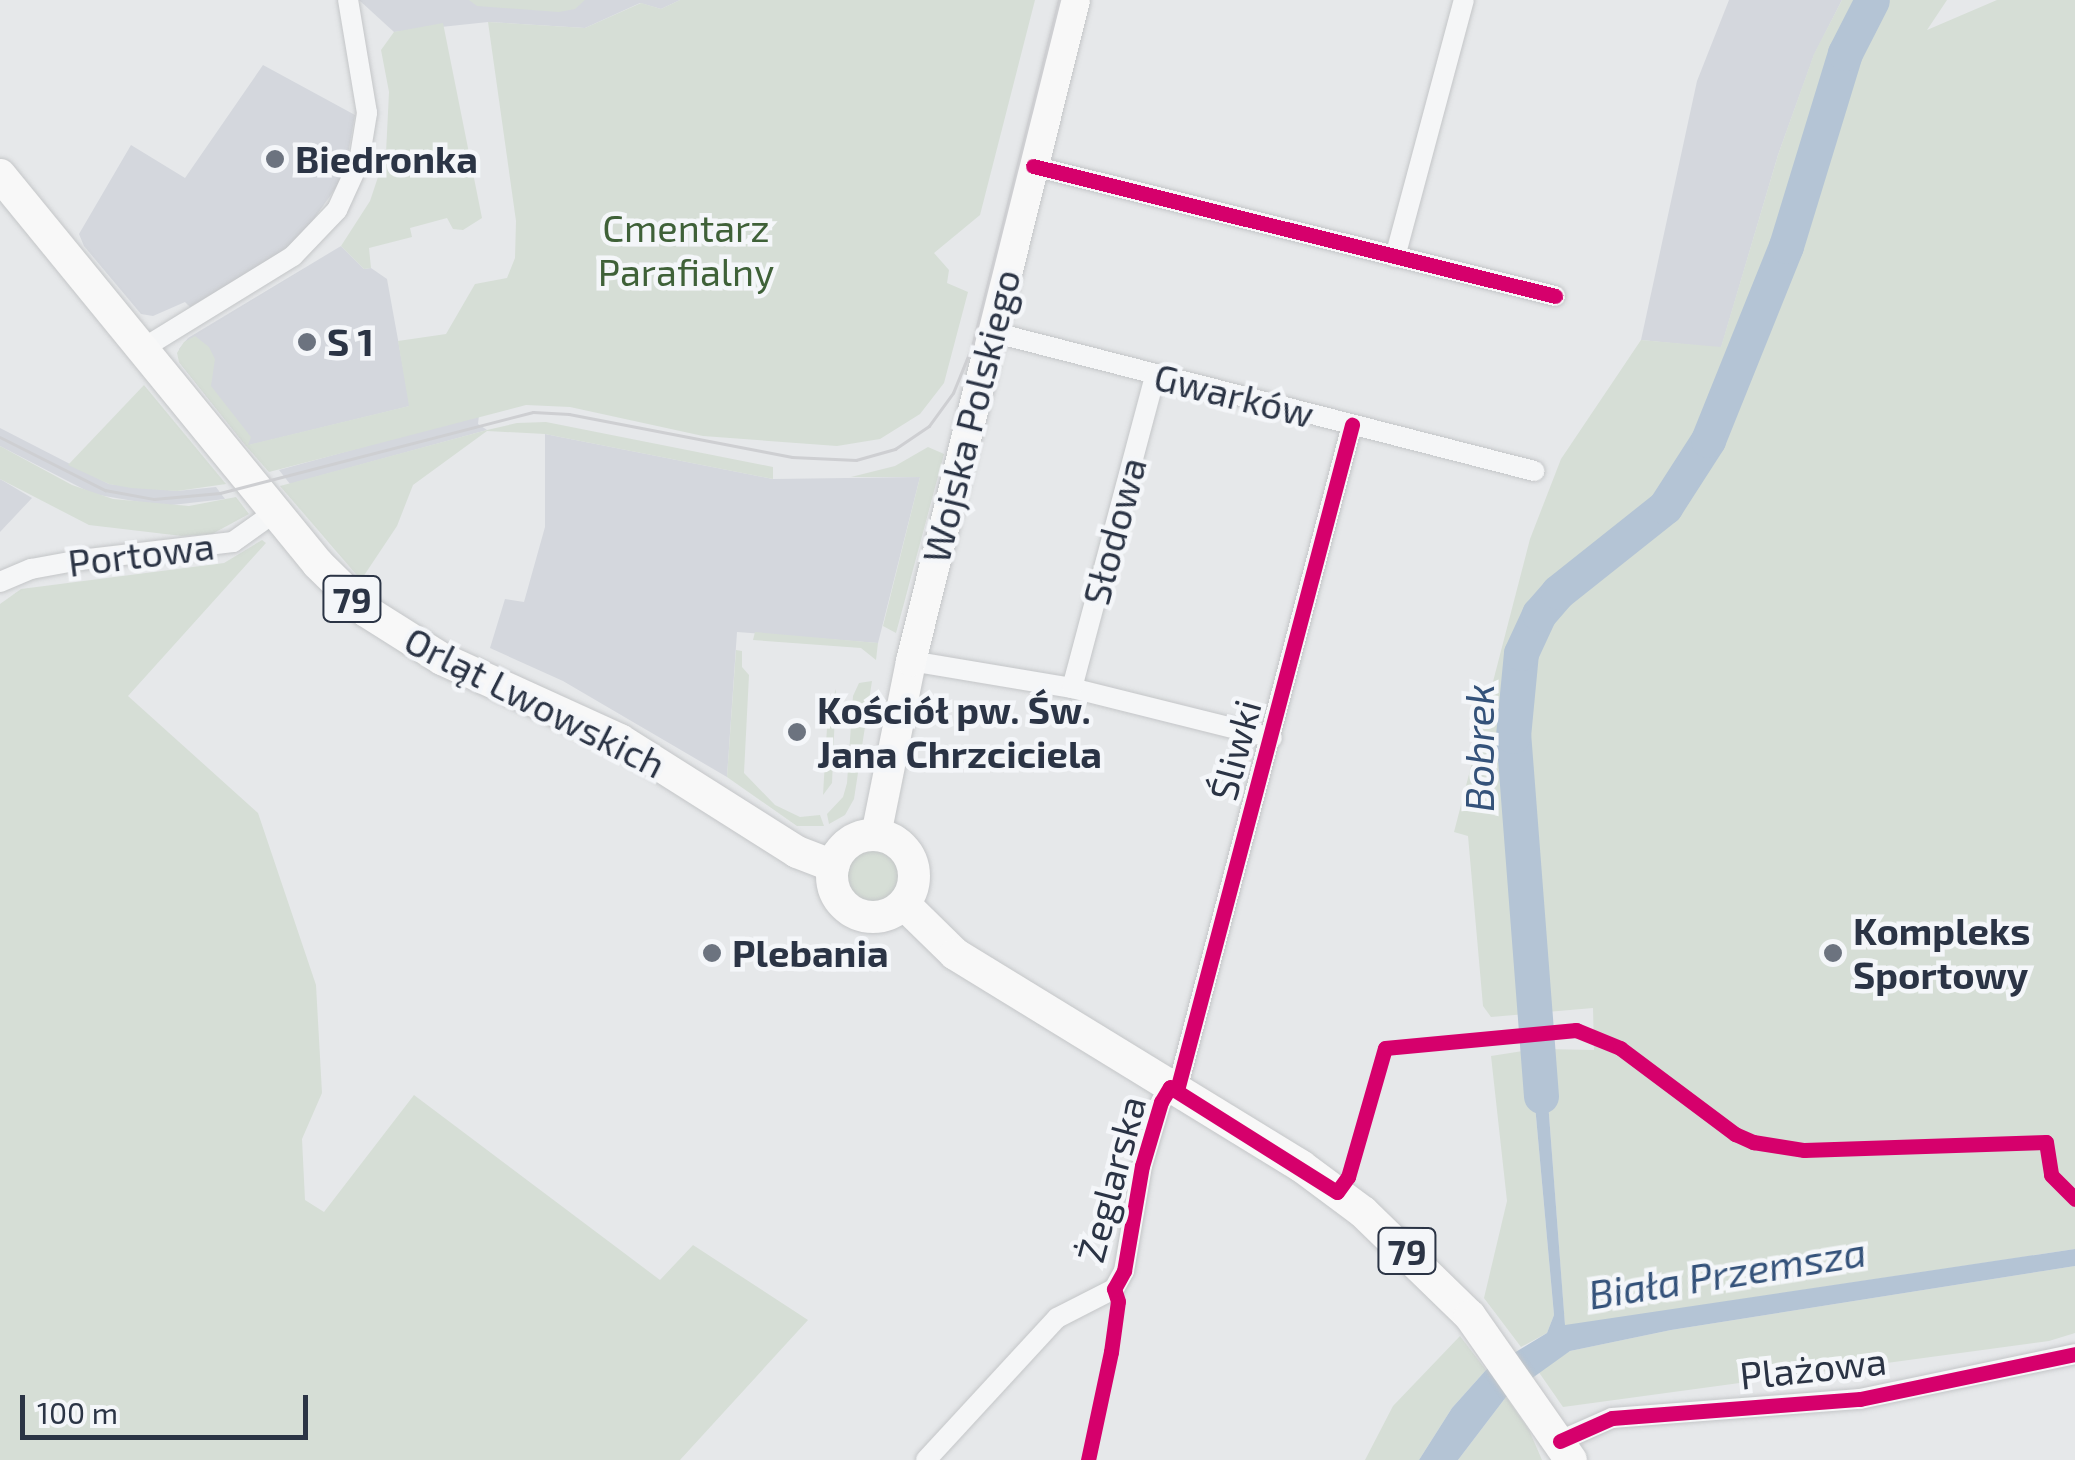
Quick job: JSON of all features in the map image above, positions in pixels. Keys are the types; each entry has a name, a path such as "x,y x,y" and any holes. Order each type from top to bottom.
{"main road":[{"name":"Wojska Polskiego","path":"876,834 910,662 1075,0"},
{"name":"Orląt Lwowskich","path":"0,175 340,589 402,637 620,740 797,852 833,866"},
{"path":"876,834 901,845 914,867 911,893 904,904 880,917 854,912 835,892 833,866 849,842 876,834"},
{"name":"79","path":"904,904 954,954 1302,1166 1364,1212 1470,1316 1565,1450"}],"street":[{"path":"142,349 293,256 337,210 359,162 367,113 348,0"},
{"path":"1395,257 1464,0"},
{"path":"1033,166 1555,296"},
{"name":"Gwarków","path":"992,332 1534,471"},
{"name":"Słodowa","path":"1072,688 1154,375"},
{"name":"Śliwki","path":"1173,1088 1272,738 1352,425"},
{"name":"Portowa","path":"0,582 31,569 80,560 233,542 275,512"},
{"path":"910,662 1072,688 1272,738"},
{"name":"Żeglarska","path":"926,1460 1058,1318 1114,1289 1124,1271 1142,1166 1160,1102 1173,1088"},
{"name":"Plażowa","path":"1565,1450 1612,1418 1860,1399 2075,1354"}],"shaded area":[{"path":"359,0 680,0 661,9 640,3 585,28 488,22 394,32"},
{"path":"1729,0 1842,0 1814,55 1778,155 1721,348 1641,340 1697,81"},
{"path":"263,65 355,115 344,176 302,236 271,259 190,307 185,302 153,316 141,314 84,246 79,234 131,145 185,178"},
{"path":"341,246 364,269 371,268 387,279 410,406 246,446 179,362 179,349 188,338"},
{"path":"479,415 478,424 487,430 290,484 279,470"},
{"path":"0,428 109,484 177,491 216,487 225,499 163,506 93,494 0,446"},
{"path":"545,434 773,479 920,477 878,643 737,632 727,777 563,681 490,648 505,599 524,602 545,527"},
{"path":"0,479 32,498 0,532"}],"green space":[{"path":"469,0 585,0 575,9 559,12 477,6"},
{"name":"Cmentarz Parafialny","path":"680,0 1035,0 980,215 934,253 949,270 947,283 968,292 944,383 920,414 880,439 837,446 703,436 570,407 526,405 269,472 179,362 177,353 184,342 195,336 209,347 215,359 211,386 251,437 248,445 409,406 398,341 446,334 475,284 507,278 515,258 516,221 488,22 585,28 641,3 661,9"},
{"path":"1842,0 1947,0 1927,30 1997,0 2075,0 2075,1249 1565,1326 1544,1049 1594,1050 1593,1008 1491,1017 1483,1006 1468,836 1454,832 1530,539 1561,459 1641,340 1721,347 1778,155 1814,54"},
{"path":"443,23 482,218 463,230 453,229 447,218 410,228 412,237 369,248 371,268 364,269 341,246 370,201 386,153 389,92 381,50 394,32"},
{"path":"144,385 226,484 177,491 131,488 109,484 68,465"},
{"path":"546,422 773,467 773,479 545,434 487,431 413,485 397,526 361,580 280,486 487,430"},
{"path":"0,446 72,485 113,499 189,506 236,497 249,514 212,534 182,536 89,525 0,479"},
{"path":"928,447 944,454 896,633 883,626 920,477 851,477 895,466"},
{"path":"262,540 266,543 128,696 258,813 316,985 322,1093 302,1139 305,1200 324,1212 414,1095 660,1280 693,1245 808,1320 680,1460 0,1460 0,604 21,589 224,563"},
{"path":"755,632 878,643 876,660 861,648 753,640"},
{"path":"736,650 742,651 742,667 749,675 744,773 775,805 800,817 820,815 824,826 797,826 727,777"},
{"path":"872,681 854,799 845,815 829,824 827,814 843,797 847,783 853,696 859,683"},
{"path":"836,689 832,783 823,795 828,711"},
{"path":"873,849 892,857 900,876 892,895 873,903 854,895 846,876 854,857"},
{"path":"1530,1050 1554,1315 1547,1333 1521,1347 1484,1298 1507,1201 1491,1056"},
{"path":"2075,1266 2075,1333 2049,1341 1563,1407 1538,1371 1570,1351 1671,1330"},
{"path":"1460,1336 1486,1370 1452,1408 1419,1460 1365,1460 1393,1406"},
{"path":"1506,1397 1529,1430 1542,1460 1458,1460"}],"water":[{"path":"1544,1049 1565,1325 2075,1249 2075,1266 1671,1330 1570,1351 1506,1397 1458,1460 1419,1460 1452,1408 1486,1370 1547,1333 1554,1315 1530,1050"}],"waterway":[{"name":"Bobrek","path":"1541,1096 1513,736 1521,653 1539,614 1558,592 1665,507 1708,440 1786,246 1845,53 1872,0"}],"tram line":[{"path":"970,355 1059,0"},
{"path":"0,437 105,490 154,499 220,493 533,412 569,414 792,457 856,460 895,449 929,426 953,393 973,344"}],"cycle path":[{"path":"1033,166 1555,296"},
{"path":"1177,1090 1352,425"},
{"path":"1088,1460 1111,1352 1118,1301 1114,1289 1124,1271 1142,1166 1161,1102 1170,1087 1337,1192 1348,1177 1385,1048 1576,1030 1620,1048 1735,1134 1753,1142 1804,1150 2046,1142 2051,1175 2075,1199"},
{"path":"1560,1441 1612,1418 1860,1399 2075,1354"}],"place":[{"name":"Biedronka","path":"275,159"},
{"name":"S 1","path":"307,342"},
{"name":"Kościół pw. Św. Jana Chrzciciela","path":"797,732"},
{"name":"Plebania","path":"712,953"},
{"name":"Kompleks Sportowy","path":"1833,953"}],"water label":[{"name":"Biała Przemsza","path":"1727,1272"}]}
